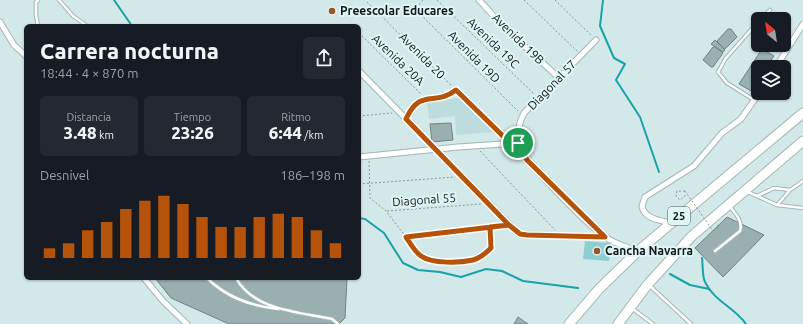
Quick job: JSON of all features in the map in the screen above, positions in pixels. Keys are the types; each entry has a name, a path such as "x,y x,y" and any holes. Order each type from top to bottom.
{"highway":[{"name":"25","path":"569,324 599,289 638,252 803,113"},
{"name":"25","path":"618,324 648,284 692,236 727,204 803,141"}],"street":[{"name":"Avenida 19B","path":"479,0 503,26 559,78"},
{"path":"0,22 14,45 24,54"},
{"path":"780,60 803,24"},
{"name":"Diagonal 57","path":"518,143 519,125 523,116 596,40"},
{"path":"361,73 509,225 520,234 605,237"},
{"path":"406,119 412,106 425,98 438,99 448,96 456,90"},
{"path":"671,223 652,218 645,213 642,206 645,197 694,166 722,133 741,119 755,100"},
{"path":"361,157 434,149 518,143 527,160 605,237 638,252"},
{"path":"146,280 163,301 187,324"}],"lane":[{"path":"38,0 36,2 38,24"},
{"path":"60,0 73,16 84,24"},
{"path":"751,30 726,58 718,72 727,83 751,98"},
{"path":"777,205 790,190 803,181"},
{"path":"756,196 774,188 790,190"},
{"path":"744,190 777,205 803,208"},
{"path":"716,251 740,231 742,226 738,217 727,204"},
{"path":"210,280 241,301 257,307 280,309 332,319 338,324"},
{"path":"238,280 247,292 280,309"},
{"path":"648,284 691,324"},
{"path":"631,307 653,324"}],"path":[{"name":"Avenida 19D","path":"423,0 415,9 523,116"},
{"name":"Avenida 19C","path":"437,0 539,98"},
{"path":"524,0 581,55"},
{"path":"555,0 596,40"},
{"name":"Avenida 20","path":"367,2 511,144"},
{"name":"Avenida 20A","path":"361,35 425,98"},
{"path":"467,61 471,57"},
{"path":"361,116 399,112"},
{"path":"475,146 561,236"},
{"path":"369,156 370,198 386,211 420,255 432,261 472,260 482,256 491,248 490,227"},
{"path":"361,184 462,177"},
{"path":"686,195 680,200 676,196 677,192 684,191 713,231 719,227"},
{"name":"Diagonal 55","path":"386,211 488,203"},
{"path":"406,237 509,225"}],"shaded area":[{"path":"459,98 494,132 456,135 455,116 429,119 427,102"},
{"name":"Cancha Navarra","path":"585,241 611,243 609,261 583,259"}],"building":[{"path":"728,29 731,29 737,37 724,49 717,41"},
{"path":"715,40 725,50 723,52 711,44"},
{"path":"713,47 723,53 713,67 711,67 703,60"},
{"path":"760,52 767,52 774,56 771,60 755,60"},
{"path":"751,66 751,91 739,84"},
{"path":"451,123 453,140 432,142 430,124"},
{"path":"727,217 764,235 723,277 695,248"},
{"path":"157,280 347,280 345,318 339,324 229,324 171,298"},
{"path":"518,317 528,324 514,324"}],"waterway":[{"path":"114,0 131,24"},
{"path":"603,0 600,26 614,58 625,64 616,80 640,117 659,172"},
{"path":"361,218 365,219 384,233 403,263 418,270 440,272 461,277 486,269 502,271 523,281 578,288"},
{"path":"702,258 703,277 709,289 746,324"},
{"path":"670,274 690,285 709,289"}],"place":[{"name":"Preescolar Educares","path":"332,11"},
{"name":"Cancha Navarra","path":"597,251"}],"route":[{"path":"518,143 511,144 456,90 448,96 438,99 430,97 423,99 412,106 406,119 509,225 490,227 492,238 491,248 482,256 472,260 442,262 432,261 420,255 406,237 490,227 509,225 520,234 527,235 605,237 590,224 527,160 518,143"}]}
